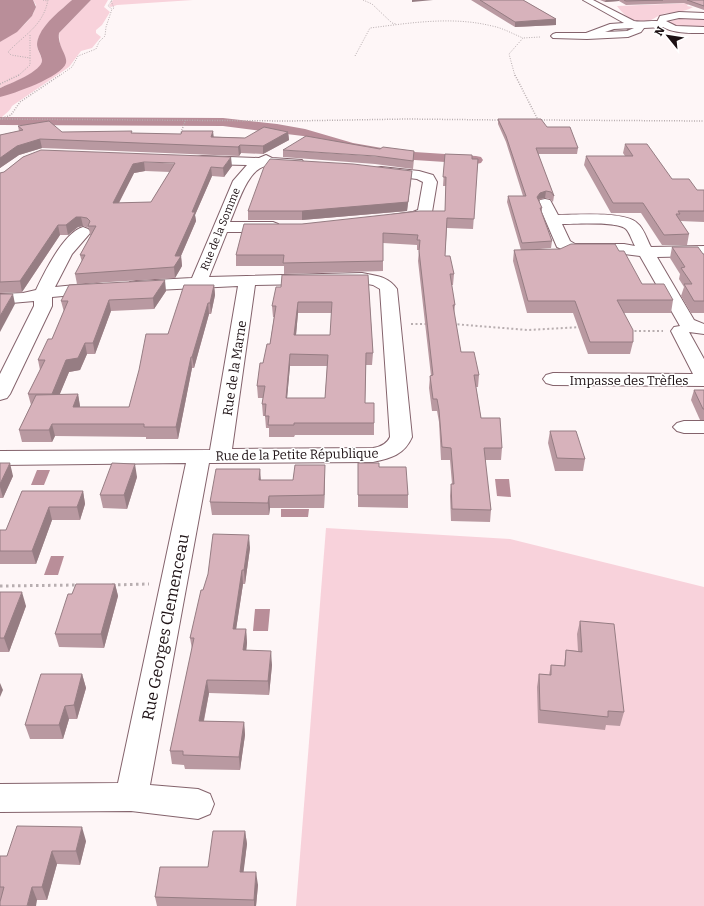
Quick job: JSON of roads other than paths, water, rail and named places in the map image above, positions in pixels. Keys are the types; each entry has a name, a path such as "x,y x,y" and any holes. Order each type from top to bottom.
{"street":[{"path":"586,0 626,20 640,25"},
{"path":"664,24 661,22 663,18 701,12"},
{"path":"556,36 587,36 613,26 664,24 680,28 704,38"},
{"path":"680,28 704,30"},
{"name":"Rue de la Somme","path":"198,283 240,181 251,169 285,148"},
{"path":"188,159 307,163"},
{"path":"368,169 419,175 425,177 430,182 425,212 416,216 386,219"},
{"path":"546,203 562,242 562,251 704,251"},
{"name":"Impasse des Trèfles","path":"553,220 608,220 626,222 632,226 645,252 692,329 704,377"},
{"path":"221,227 287,227"},
{"path":"0,394 43,306 43,294 48,282 72,242 83,232"},
{"name":"Rue de la Petite République","path":"0,299 23,298 63,290 247,280 362,278 378,281 384,284 388,289 401,437 394,449 373,455 0,458"},
{"name":"Rue de la Marne","path":"210,456 247,280"},
{"name":"Impasse des Trèfles","path":"553,379 704,380"},
{"name":"Rue Georges Clemenceau","path":"131,797 173,584 210,456"},
{"path":"0,798 131,797 198,804"}],"waterway":[{"path":"0,121 223,122 277,128 305,133 351,147 399,155 476,160"}]}
